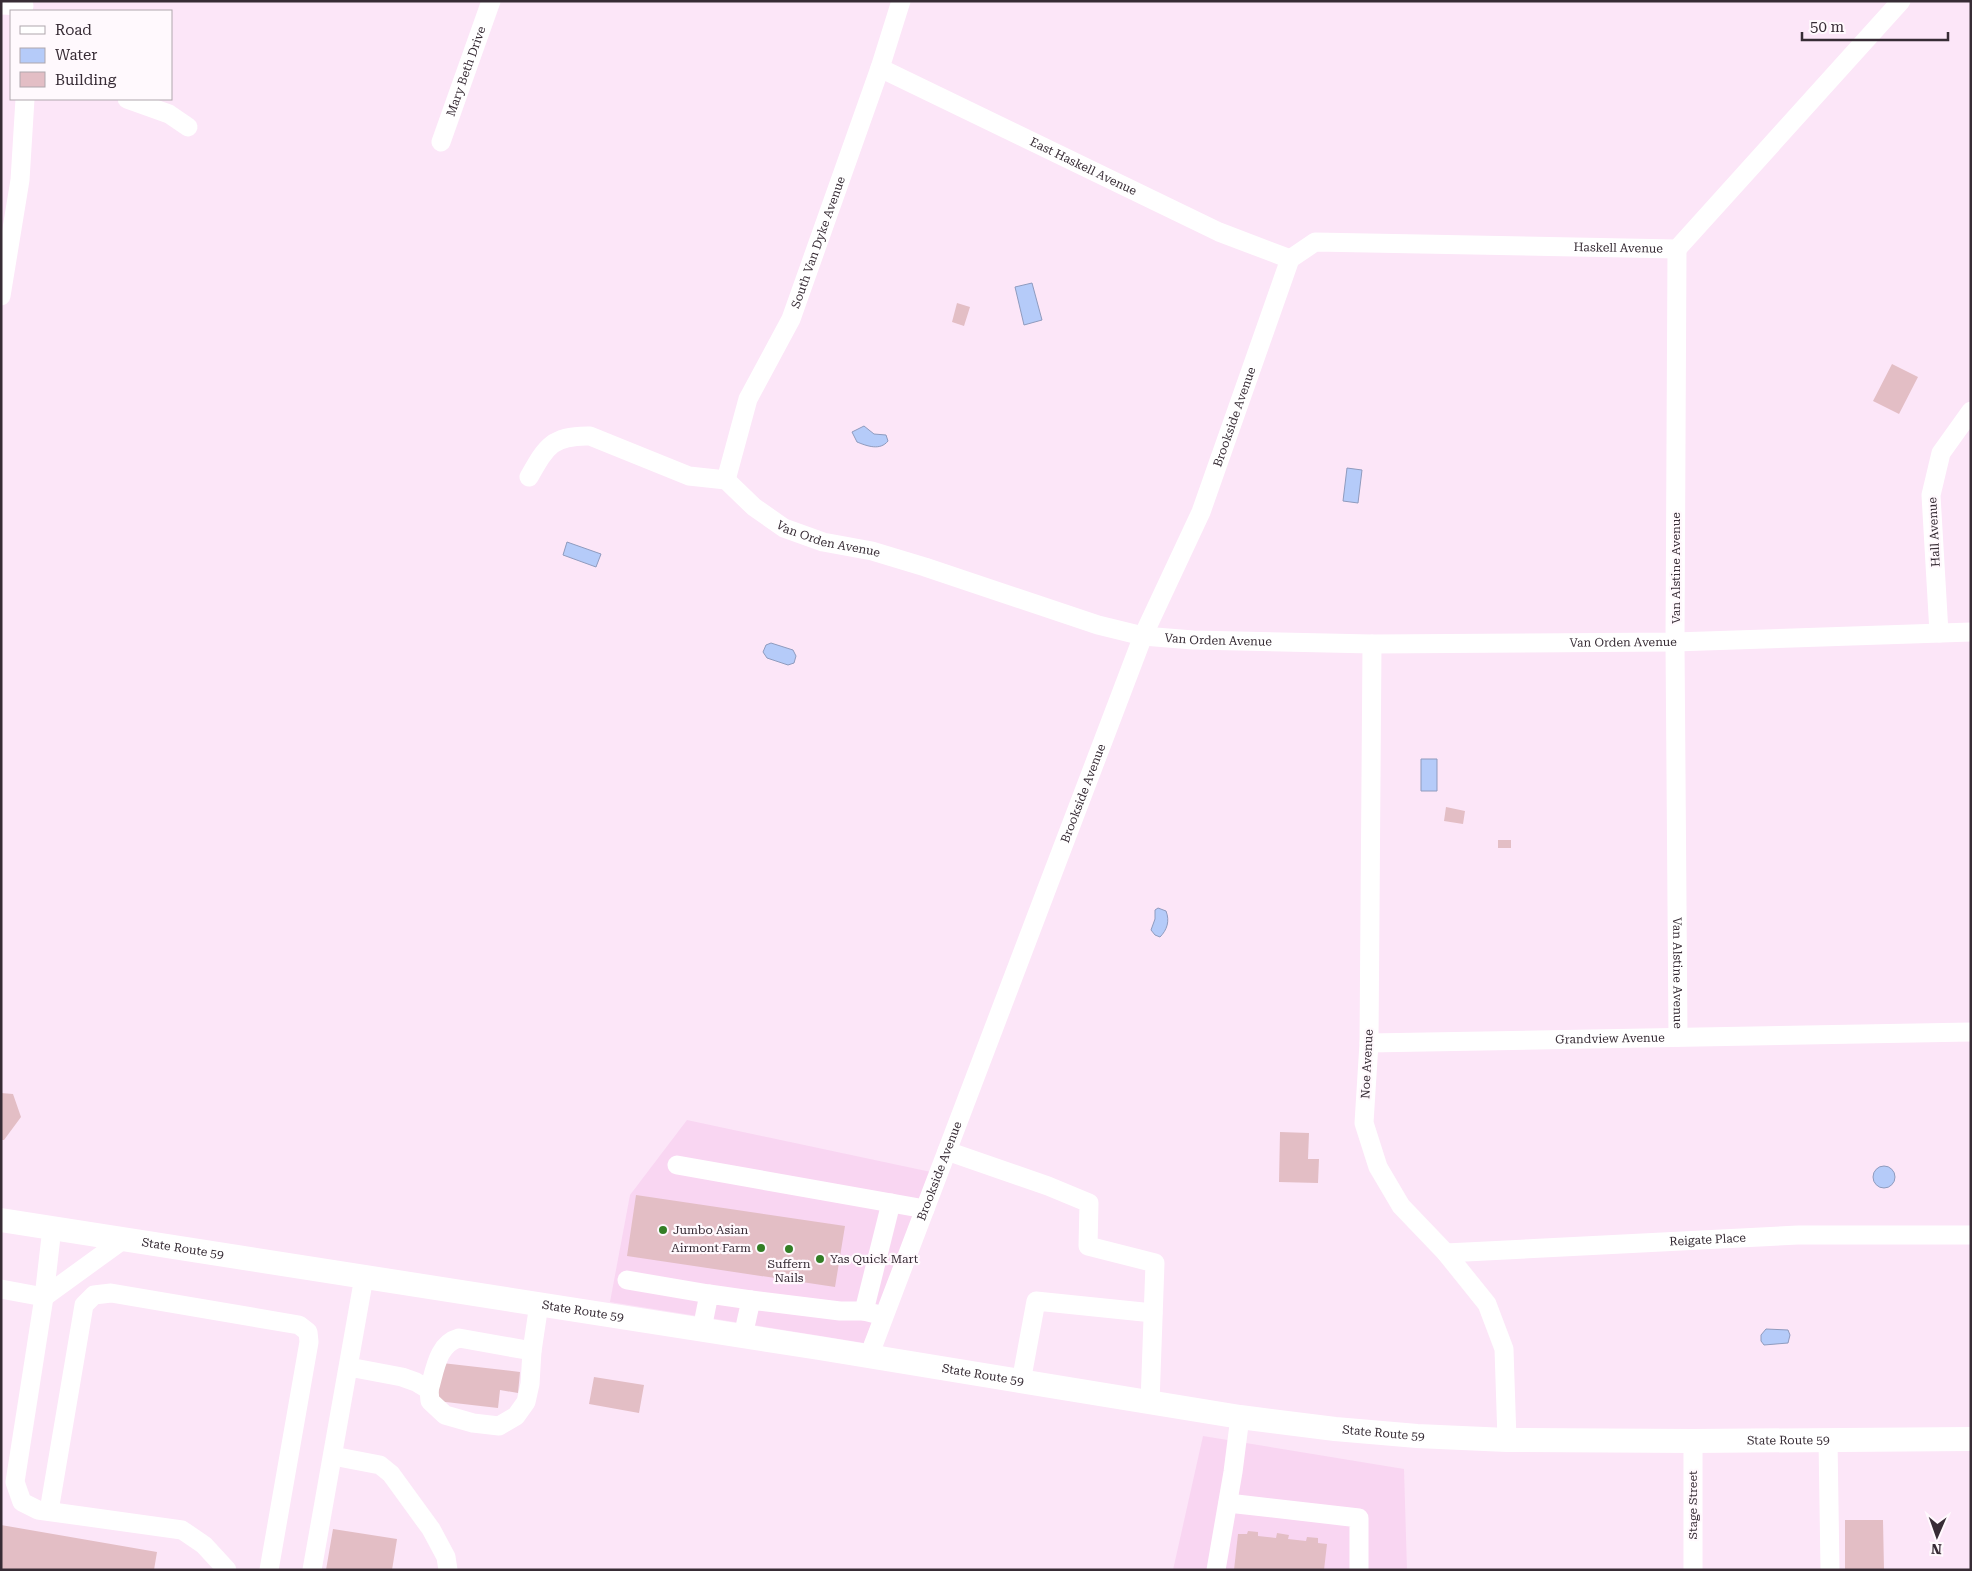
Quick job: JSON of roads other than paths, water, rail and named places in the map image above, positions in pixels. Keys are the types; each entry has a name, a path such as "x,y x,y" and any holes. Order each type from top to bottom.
{"main road":[{"name":"State Route 59","path":"1,1220 744,1336 1240,1417 1390,1434 1507,1440 1971,1439"}],"street":[{"name":"Mary Beth Drive","path":"441,142 491,1"},
{"name":"South Van Dyke Avenue","path":"726,480 748,399 790,319 880,68 901,1"},
{"name":"Haskell Avenue","path":"1290,259 1315,242 1677,249 1901,1"},
{"path":"1,5 24,6"},
{"name":"East Haskell Avenue","path":"880,68 1219,232 1290,259"},
{"path":"1,296 20,180 25,100"},
{"path":"129,100 169,114 188,126"},
{"name":"Van Alstine Avenue","path":"1677,249 1675,642 1678,1036"},
{"name":"Brookside Avenue","path":"869,1356 1143,636 1200,512 1290,259"},
{"name":"Hall Avenue","path":"1939,633 1931,495 1940,453 1971,411"},
{"path":"529,477 544,451 553,442 576,435 583,435 590,436 689,476 726,480"},
{"name":"Van Orden Avenue","path":"726,480 754,507 784,528 824,542 872,552 925,567 1098,625 1143,636 1193,640 1372,644 1675,642 1971,632"},
{"name":"Noe Avenue","path":"1372,644 1369,1043 1364,1123 1378,1167 1401,1206 1446,1253 1487,1304 1504,1349 1507,1440"},
{"name":"Grandview Avenue","path":"1369,1043 1971,1032"},
{"path":"947,1150 1048,1186 1089,1204 1088,1246 1155,1263 1150,1403"},
{"path":"677,1165 925,1209"},
{"path":"864,1311 891,1203"},
{"path":"52,1228 44,1297 8,1481 22,1502 38,1510 182,1530 204,1545 227,1570"},
{"name":"Reigate Place","path":"1446,1253 1798,1235 1971,1235"},
{"path":"1,1289 44,1297 124,1239"},
{"path":"312,1570 364,1277"},
{"path":"627,1280 751,1300 840,1311 864,1311 884,1316"},
{"path":"49,1511 84,1305 94,1295 110,1293 299,1325 308,1332 309,1342 269,1570"},
{"path":"702,1330 709,1294"},
{"path":"744,1336 751,1300"},
{"path":"1021,1382 1036,1301 1153,1313"},
{"path":"532,1351 459,1338 450,1340 442,1351 429,1390 430,1401 446,1415 473,1423 499,1426 516,1416 526,1402 530,1384 532,1351 539,1304"},
{"path":"349,1367 402,1377 416,1382 429,1390"},
{"path":"1216,1570 1240,1417"},
{"path":"1828,1439 1830,1570"},
{"name":"Stage Street","path":"1693,1441 1693,1570"},
{"path":"333,1456 380,1465 391,1474 431,1529 446,1557 448,1570"},
{"path":"1228,1503 1358,1518 1359,1570"}],"water":[{"path":"1032,283 1042,320 1024,325 1015,287"},
{"path":"864,426 874,434 886,435 888,441 877,447 857,442 852,432"},
{"path":"1347,468 1362,470 1358,503 1343,501"},
{"path":"567,542 601,554 596,567 563,555"},
{"path":"771,643 793,650 796,656 794,663 788,665 767,658 763,652 766,645"},
{"path":"1421,759 1437,759 1437,791 1421,791"},
{"path":"1158,908 1166,911 1168,918 1166,928 1160,937 1151,930 1155,919 1155,910"},
{"path":"1884,1166 1892,1169 1895,1177 1892,1185 1884,1188 1876,1185 1873,1177 1876,1169"},
{"path":"1766,1329 1788,1330 1790,1335 1788,1343 1764,1345 1761,1341 1761,1335"}],"place":[{"name":"Jumbo Asian","path":"663,1230"},
{"name":"Airmont Farm","path":"761,1248"},
{"name":"Suffern Nails","path":"789,1249"},
{"name":"Yas Quick Mart","path":"820,1259"}]}
